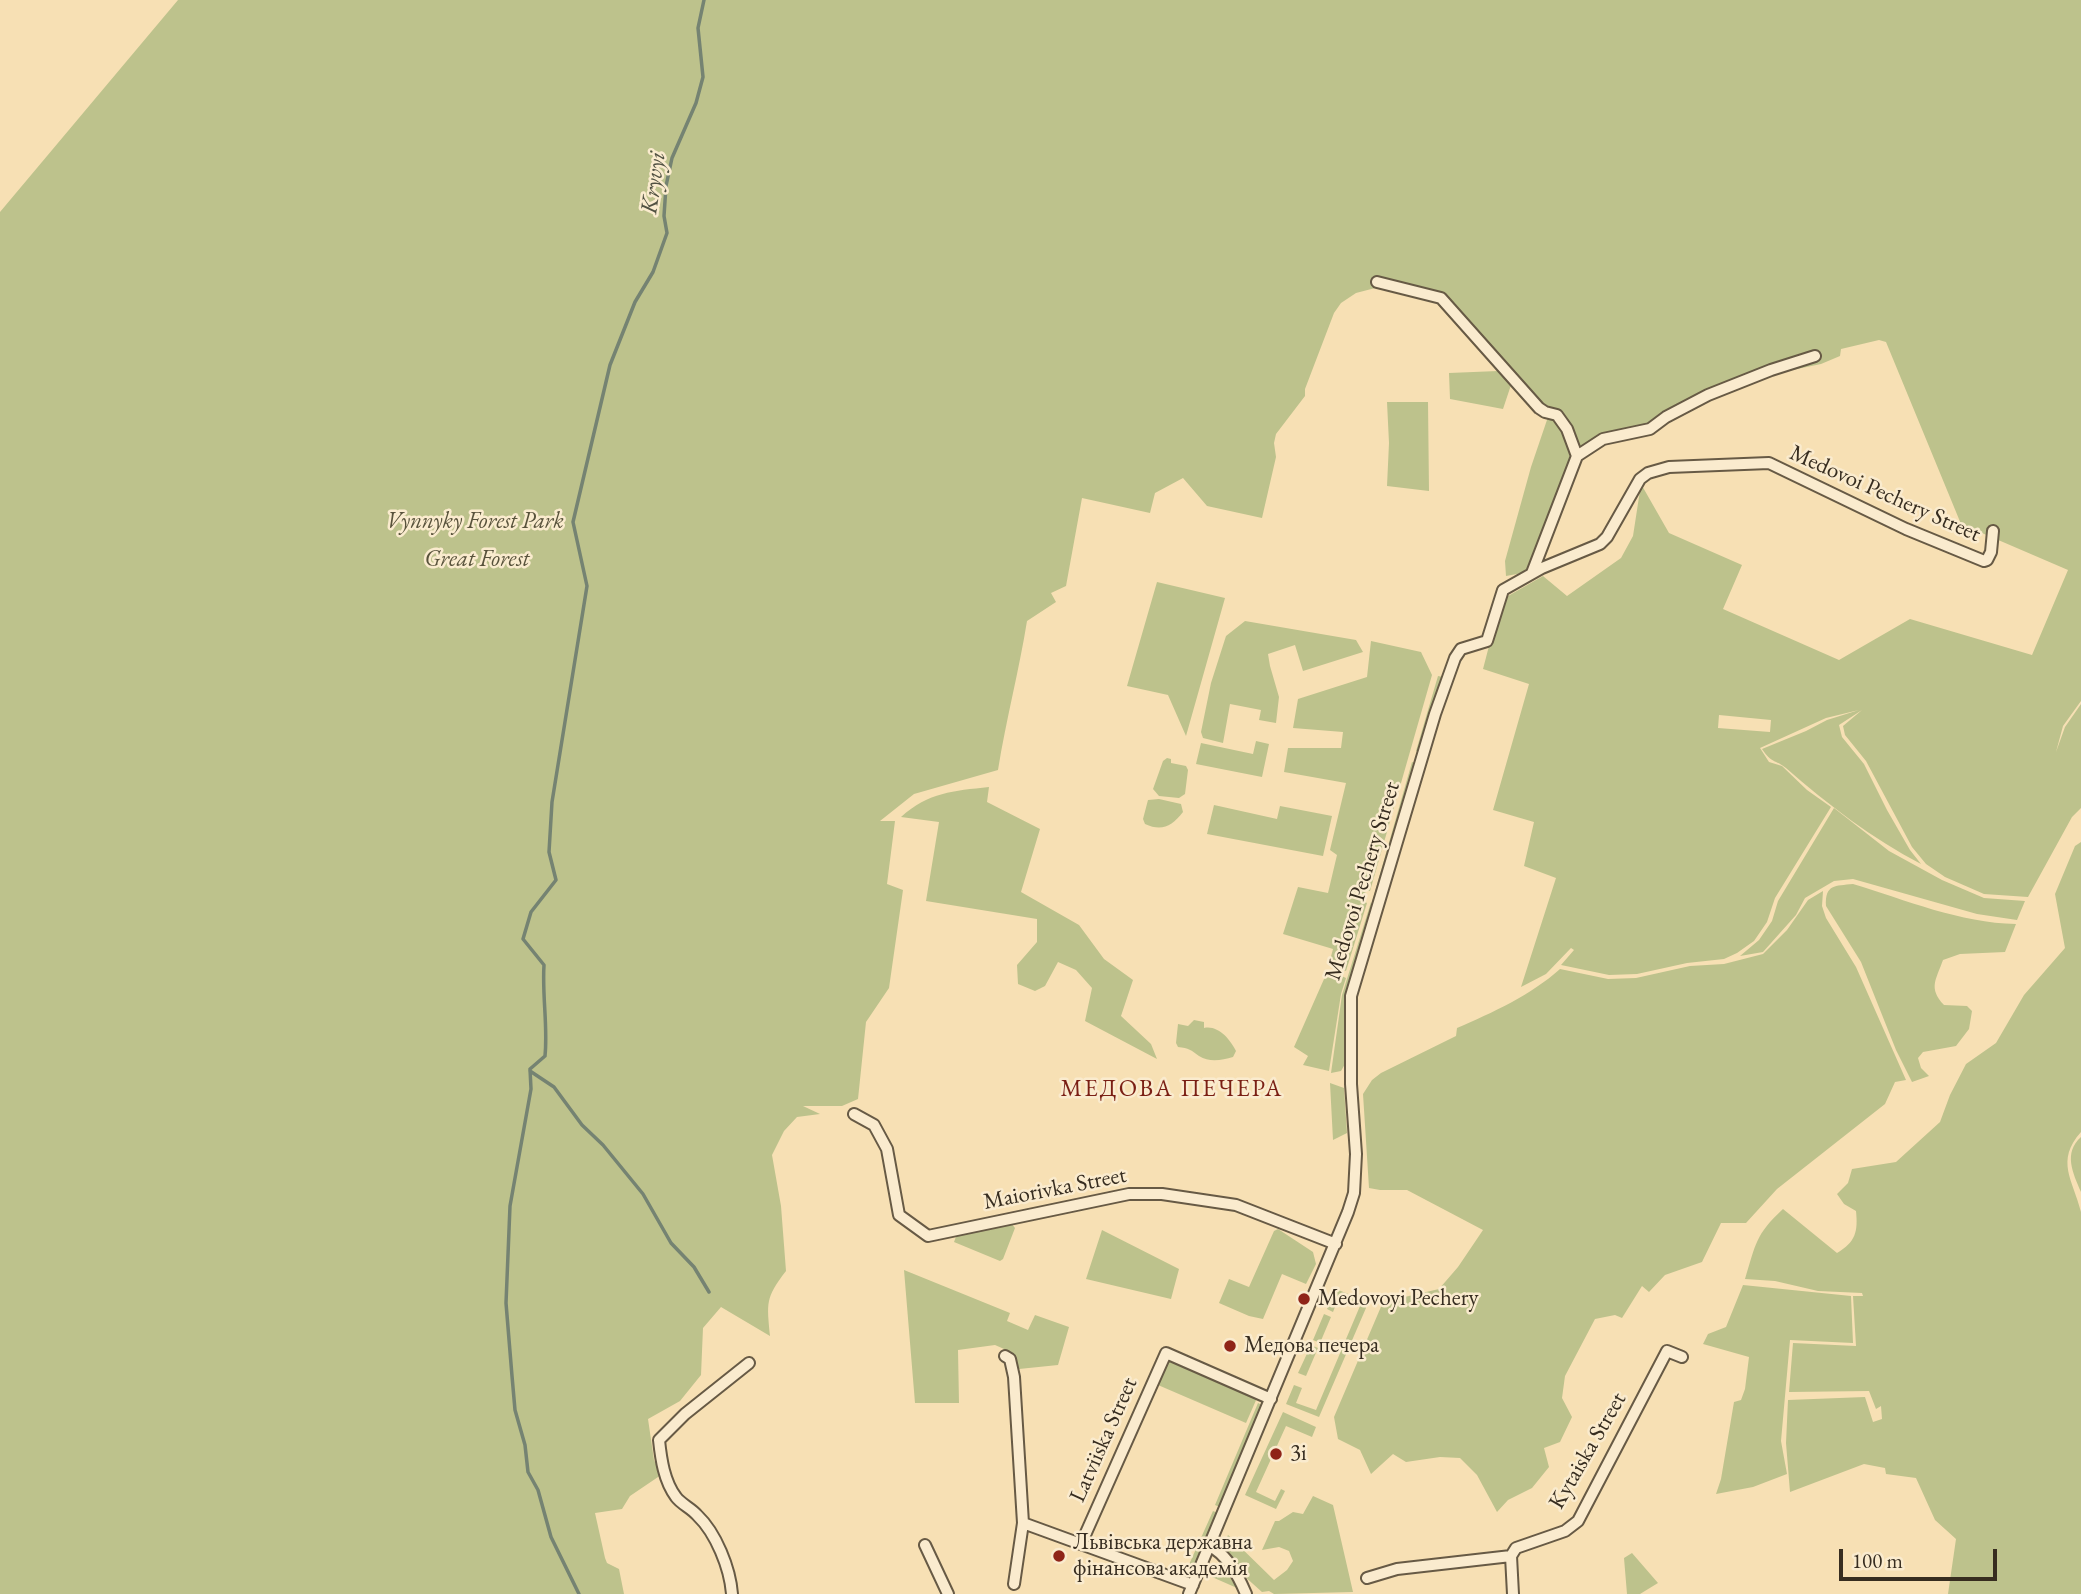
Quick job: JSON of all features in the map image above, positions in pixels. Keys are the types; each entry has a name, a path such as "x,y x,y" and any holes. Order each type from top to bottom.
{"street":[{"path":"1377,282 1441,298 1539,408 1558,415 1567,429 1577,456"},
{"path":"1532,573 1577,456 1603,439 1650,429 1665,416 1708,395 1770,370 1815,356"},
{"name":"Medovoi Pechery Street","path":"1191,1590 1336,1244 1354,1192 1356,1154 1351,1084 1351,996 1435,714 1455,658 1461,649 1487,641 1503,590 1532,573 1600,544 1607,537 1640,479 1648,473 1669,467 1769,463 1906,529 1984,561 1991,552 1993,531"},
{"name":"Maiorivka Street","path":"853,1114 874,1125 887,1149 899,1215 928,1236 1129,1194 1162,1194 1237,1205 1336,1244"},
{"name":"Kytaiska Street","path":"1367,1578 1398,1569 1511,1556 1516,1548 1564,1531 1578,1521 1667,1351 1682,1357"},
{"name":"Latviiska Street","path":"1081,1544 1166,1353 1271,1399"},
{"path":"1005,1356 1010,1359 1014,1377 1023,1523 1014,1584"},
{"path":"732,1594 716,1541 699,1516 677,1498 661,1463 659,1440 685,1413 749,1363"},
{"path":"1023,1523 1191,1590"},
{"path":"925,1545 948,1594"},
{"path":"1209,1546 1218,1550 1234,1571 1245,1594"},
{"path":"1511,1556 1513,1594"}],"green space":[{"name":"Great Forest","path":"178,0 2081,0 2081,701 2063,726 2056,752 2065,727 2081,704 2081,808 2072,817 2028,897 1984,894 1945,877 1926,864 1912,847 1866,761 1845,735 1843,726 1862,710 1839,725 1842,737 1864,764 1887,810 1921,864 1885,844 1851,820 1786,768 1771,759 1762,749 1827,720 1859,710 1826,718 1760,748 1769,762 1782,766 1807,790 1831,807 1775,898 1767,922 1754,941 1724,959 1687,963 1637,974 1609,975 1561,965 1574,950 1571,948 1546,974 1521,987 1556,878 1524,866 1534,822 1493,810 1529,684 1483,669 1501,600 1543,576 1567,596 1621,558 1633,536 1641,484 1669,533 1742,565 1723,609 1839,660 1910,619 2032,655 2068,570 1961,524 1886,342 1879,340 1841,349 1840,356 1821,364 1773,374 1714,395 1652,432 1599,444 1570,446 1574,458 1528,572 1506,576 1505,561 1548,417 1540,417 1539,412 1511,385 1503,409 1450,399 1449,373 1498,371 1440,301 1379,287 1356,293 1341,303 1334,313 1305,389 1305,396 1276,434 1276,457 1262,518 1207,506 1183,478 1155,493 1150,513 1082,498 1066,586 1051,593 1056,602 1027,621 998,770 914,794 880,821 895,821 887,884 903,890 889,988 866,1022 858,1099 842,1106 803,1106 820,1114 797,1117 784,1131 772,1155 781,1206 786,1271 769,1301 770,1336 721,1307 703,1328 701,1375 680,1401 648,1419 654,1460 661,1475 630,1496 622,1509 595,1513 605,1558 607,1563 619,1569 624,1594 0,1594 0,212","holes":["1719,715 1771,720 1770,732 1718,728"]},
{"path":"1387,402 1428,402 1429,491 1387,486"},
{"path":"1157,582 1225,598 1186,736 1168,695 1127,686"},
{"path":"1245,621 1356,640 1363,652 1303,671 1295,645 1268,654 1279,697 1276,723 1259,720 1261,710 1230,704 1223,743 1203,738 1201,732 1211,683 1226,636"},
{"path":"1371,641 1421,652 1432,675 1370,891 1366,890 1363,901 1367,903 1346,971 1329,964 1333,949 1283,934 1298,887 1328,893 1337,855 1330,850 1346,783 1284,772 1288,748 1341,748 1343,732 1293,728 1298,699 1367,677"},
{"path":"1438,676 1443,677 1422,752 1416,751"},
{"path":"1256,741 1269,744 1262,777 1196,764 1201,743 1253,754"},
{"path":"1171,759 1171,763 1186,766 1188,770 1185,794 1179,798 1159,796 1153,789 1163,761"},
{"path":"1412,762 1419,764 1379,904 1372,902"},
{"path":"989,787 987,802 1040,829 1021,892 1079,925 1104,959 1133,980 1121,1016 1151,1044 1157,1059 1085,1021 1092,988 1076,970 1058,962 1045,986 1035,991 1018,984 1017,965 1037,942 1037,919 926,901 939,822 901,817 932,798"},
{"path":"1159,799 1181,804 1183,812 1166,826 1145,824 1143,819 1148,800"},
{"path":"1214,805 1277,819 1280,806 1332,816 1323,856 1207,834"},
{"path":"1834,808 1889,851 1942,880 1984,898 2025,901 2017,920 1977,914 1853,879 1834,881 1805,898 1796,915 1763,952 1740,956 1759,940 1772,921 1778,901"},
{"path":"2081,842 2081,1132 2073,1142 2067,1162 2081,1212 2081,1594 1948,1594 1956,1539 1935,1520 1916,1478 1886,1474 1885,1468 1864,1464 1790,1492 1786,1443 1788,1400 1865,1397 1873,1422 1882,1419 1881,1406 1876,1409 1869,1391 1789,1392 1793,1343 1856,1346 1853,1296 1863,1296 1862,1293 1818,1291 1775,1281 1745,1279 1754,1248 1762,1233 1783,1209 1837,1253 1852,1240 1857,1224 1856,1211 1844,1204 1837,1194 1848,1183 1852,1169 1896,1162 1940,1122 1966,1064 1996,1043 2024,995 2065,948 2055,894 2075,846"},
{"path":"1853,884 1974,920 2016,924 2005,952 1960,954 1943,960 1936,979 1936,994 1944,1005 1967,1006 1972,1011 1969,1029 1956,1046 1923,1052 1918,1058 1921,1068 1929,1076 1912,1082 1896,1050 1861,962 1826,906 1829,890 1836,886"},
{"path":"1823,891 1822,906 1826,918 1856,967 1906,1080 1895,1082 1885,1104 1777,1189 1746,1223 1721,1223 1702,1262 1665,1275 1649,1292 1642,1286 1622,1318 1615,1315 1595,1319 1565,1376 1562,1398 1572,1417 1560,1442 1544,1448 1549,1467 1532,1488 1508,1500 1497,1512 1477,1475 1460,1458 1440,1457 1406,1462 1393,1454 1371,1474 1360,1450 1338,1439 1334,1417 1383,1302 1439,1289 1483,1230 1407,1190 1369,1188 1363,1094 1372,1080 1456,1036 1457,1028 1524,995 1560,969 1608,979 1636,978 1690,966 1724,964 1763,954 1787,930 1808,900"},
{"path":"1371,902 1374,909 1347,994 1345,1064 1341,1071 1331,1073 1342,995"},
{"path":"1328,970 1346,978 1329,1071 1303,1065 1308,1056 1294,1047"},
{"path":"1194,1020 1204,1022 1204,1028 1223,1034 1236,1051 1233,1057 1207,1060 1190,1050 1178,1047 1178,1024 1188,1026"},
{"path":"1330,1083 1344,1088 1347,1133 1333,1140"},
{"path":"2081,1137 2081,1192 2071,1156"},
{"path":"1011,1223 1015,1228 1000,1261 954,1242 957,1234"},
{"path":"1278,1229 1313,1252 1316,1264 1306,1284 1282,1274 1263,1319 1219,1303 1229,1279 1249,1287 1274,1231"},
{"path":"1102,1230 1179,1269 1171,1299 1086,1279"},
{"path":"904,1270 1010,1313 1007,1321 1028,1330 1035,1315 1069,1327 1058,1365 1019,1369 1011,1352 995,1345 958,1350 959,1403 915,1403"},
{"path":"1743,1285 1851,1296 1853,1343 1790,1340 1781,1441 1787,1474 1753,1487 1716,1494 1734,1402 1741,1400 1745,1389 1749,1357 1703,1344 1708,1334 1726,1327"},
{"path":"1336,1289 1363,1300 1366,1308 1319,1417 1286,1404 1294,1385 1302,1388 1296,1403 1316,1410 1360,1306 1339,1297 1333,1312 1327,1309"},
{"path":"1324,1314 1331,1317 1320,1343 1313,1340"},
{"path":"1311,1345 1318,1348 1306,1376 1298,1373"},
{"path":"1168,1360 1257,1398 1246,1423 1158,1385"},
{"path":"1258,1403 1264,1406 1222,1508 1215,1505"},
{"path":"1283,1412 1316,1427 1312,1437 1286,1426 1256,1492 1275,1501 1281,1489 1285,1491 1276,1509 1245,1495"},
{"path":"1313,1496 1333,1505 1353,1592 1262,1592 1243,1575 1222,1549 1228,1535 1274,1580 1287,1570 1293,1561 1289,1551 1279,1547 1262,1550 1275,1521 1293,1512 1303,1514"},
{"path":"1213,1511 1220,1514 1191,1581 1183,1578"},
{"path":"1632,1553 1658,1583 1640,1594 1627,1594 1624,1558"},
{"path":"1220,1563 1237,1588 1212,1577"}],"waterway":[{"name":"Kryvyi","path":"579,1594 551,1537 538,1490 528,1472 525,1445 515,1410 512,1376 506,1303 510,1206 531,1089 530,1069 545,1056 546,1045 544,965 523,939 531,912 556,880 549,852 552,802 587,586 573,522 610,365 635,302 653,272 667,233 664,216 666,186 672,158 696,103 703,77 698,28 704,0"},
{"path":"530,1071 554,1087 582,1125 603,1145 643,1194 671,1243 694,1267 709,1292"}],"place":[{"name":"Medovoyi Pechery","path":"1304,1299"},
{"name":"Медова печера","path":"1230,1346"},
{"name":"3і","path":"1276,1454"},
{"name":"Львівська державна фінансова академія","path":"1059,1556"}],"district":[{"name":"МЕДОВА ПЕЧЕРА","path":"1172,1089"}],"park label":[{"name":"Vynnyky Forest Park","path":"475,522"}]}
